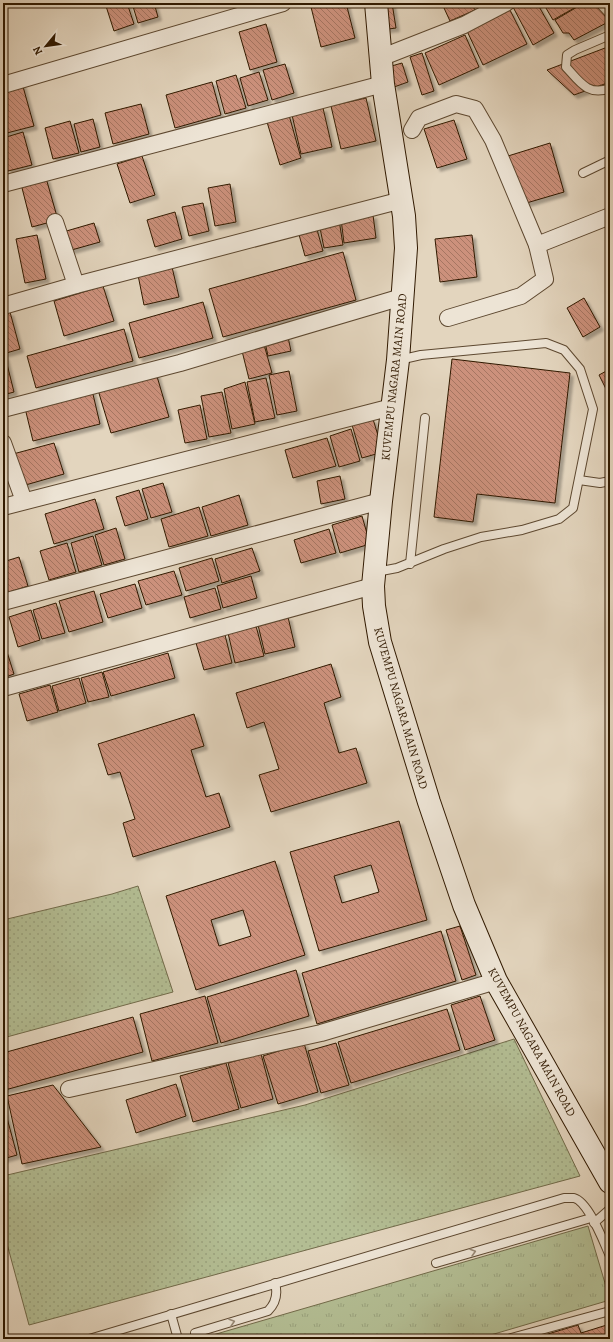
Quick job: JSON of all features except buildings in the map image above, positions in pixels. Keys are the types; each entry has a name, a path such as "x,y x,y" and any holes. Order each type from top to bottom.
{"street":[{"path":"3,85 283,3"},
{"name":"KUVEMPU NAGARA MAIN ROAD","path":"376,3 383,84 406,234 398,360 381,501 374,579 374,606 380,642 429,802 464,905 496,982 610,1182"},
{"path":"380,58 464,25 506,3"},
{"path":"3,184 383,84"},
{"path":"412,130 419,118 456,104 475,109 494,140 537,245 545,279 521,296 448,318"},
{"path":"3,306 76,285 402,200"},
{"path":"537,245 610,216"},
{"path":"55,222 76,285"},
{"path":"3,409 180,363 402,297"},
{"path":"3,507 392,407"},
{"path":"3,443 24,501"},
{"path":"3,602 381,501"},
{"path":"3,688 374,579"},
{"path":"69,1089 321,1033 496,982"}],"lane":[{"path":"610,36 575,50 567,55 566,67 584,87 597,91 610,88"},
{"path":"583,173 610,160"},
{"path":"374,579 444,549 481,537 522,530 559,518 573,508 594,409 580,369 564,350 546,344 422,355 398,360"},
{"path":"410,564 425,418"},
{"path":"579,480 600,483 610,481"},
{"path":"89,1339 564,1198 574,1198 583,1204 593,1220 610,1256"},
{"path":"436,1263 593,1220 610,1208"},
{"path":"195,1333 268,1311 274,1303 276,1296 275,1283"},
{"path":"508,1339 610,1311"},
{"path":"171,1314 178,1339"}],"green space":[{"path":"138,886 173,992 3,1038 3,920 112,894"},
{"path":"514,1039 580,1176 29,1325 3,1229 3,1176 305,1105"},
{"path":"588,1226 610,1300 477,1339 199,1339"}]}
